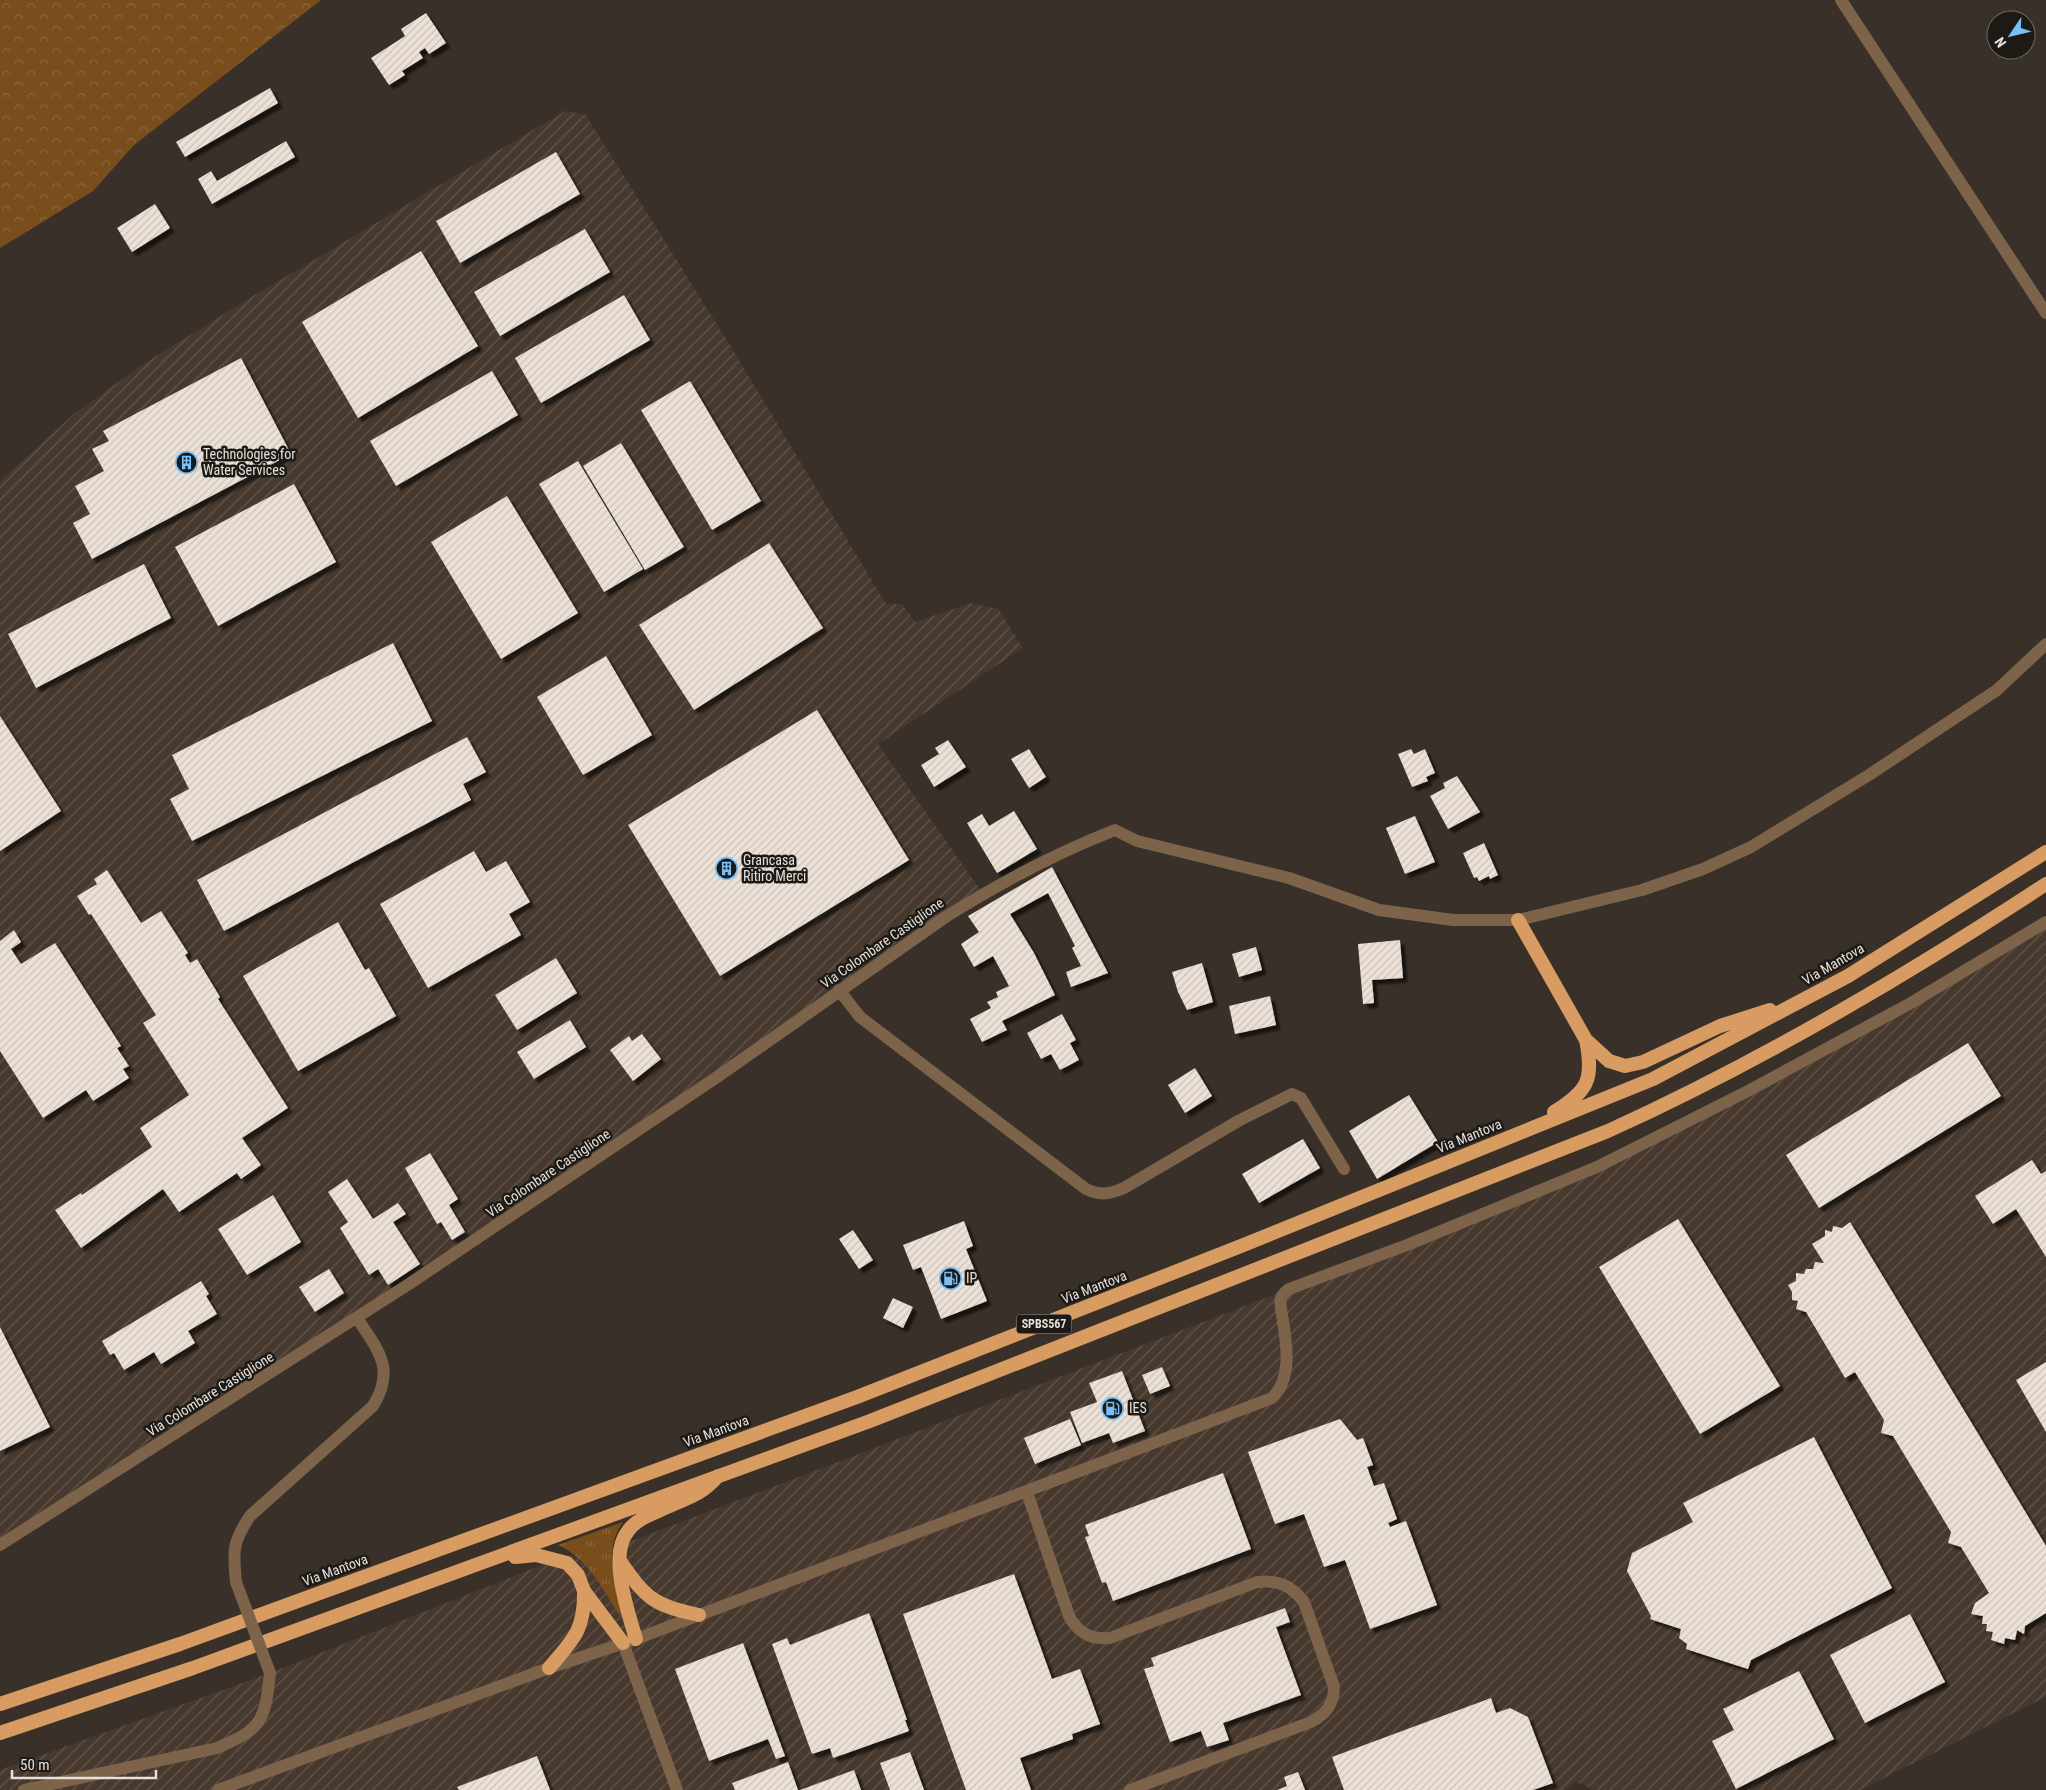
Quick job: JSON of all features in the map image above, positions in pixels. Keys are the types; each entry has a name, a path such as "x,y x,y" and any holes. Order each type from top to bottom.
{"highway":[{"name":"Via Mantova","path":"0,1704 180,1644 857,1397 1241,1246 1653,1079 1848,976 2046,852"},
{"name":"SPBS567","path":"0,1733 194,1668 495,1559 720,1474 870,1421 1608,1131 1690,1092 1863,998 1983,926 2046,884"},
{"path":"1518,920 1586,1040 1609,1061 1625,1066 1643,1062 1720,1026 1804,999"},
{"path":"1522,1131 1582,1092 1589,1079 1590,1062 1586,1040"},
{"path":"629,1641 626,1605 620,1574 621,1545 627,1532 640,1520 705,1490 720,1474"},
{"path":"495,1559 536,1555 557,1559 567,1563 578,1575 584,1591 584,1613 575,1638 549,1668"},
{"path":"620,1562 636,1584 653,1601 673,1609 699,1615"},
{"path":"584,1591 629,1641"}],"street":[{"path":"1841,0 2046,313"},
{"path":"1518,920 1642,890 1703,869 1751,847 1885,764 1997,690 2046,644"},
{"name":"Via Colombare Castiglione","path":"0,1545 357,1318 720,1075 839,990 983,894 1078,844 1114,830 1137,842 1289,878 1379,910 1453,920 1518,920"},
{"path":"218,1790 699,1615 1272,1398 1280,1390 1283,1381 1286,1340 1280,1303 1282,1295 1288,1289 1407,1245 1597,1167 1748,1091 1911,1003 2046,922"},
{"path":"839,990 860,1017 1086,1189 1096,1194 1113,1193 1124,1188 1240,1120 1292,1094 1301,1098 1344,1169"},
{"path":"24,1790 217,1748 245,1736 258,1724 266,1705 270,1673 236,1582 233,1557 236,1536 250,1516 373,1406 381,1392 385,1373 383,1359 357,1318"},
{"path":"1027,1492 1069,1616 1075,1627 1087,1636 1098,1639 1110,1638 1257,1582 1282,1582 1295,1590 1304,1602 1334,1687 1334,1698 1329,1708 1316,1720 1130,1790"},
{"path":"629,1641 677,1790"}],"shaded area":[{"path":"565,111 585,114 723,334 886,604 902,604 915,622 971,603 998,609 1023,648 878,744 983,894 720,1075 0,1545 0,481 75,413 142,365 248,299"},
{"path":"2046,922 2046,1697 1860,1790 1594,1790 1576,1782 1565,1790 0,1790 0,1770 270,1673 557,1559 621,1545 1289,1289 1597,1167 1748,1091"}],"green space":[{"path":"0,0 321,0 134,145 93,191 0,248"},
{"path":"623,1522 617,1532 612,1554 614,1577 621,1611 620,1616 601,1585 586,1566 569,1551 558,1545"}],"building":[{"path":"426,13 446,43 429,54 425,48 419,52 423,58 402,71 405,75 389,85 371,58 405,36 401,29"},
{"path":"270,88 278,103 185,157 176,142"},
{"path":"286,141 295,157 212,204 198,179 211,171 217,181"},
{"path":"556,152 580,194 460,263 436,221"},
{"path":"155,204 170,228 132,252 117,228"},
{"path":"585,229 610,272 500,336 474,292"},
{"path":"421,251 478,346 358,418 302,322"},
{"path":"624,295 650,340 541,403 515,358"},
{"name":"Technologies for Water Services","path":"241,358 291,454 92,559 73,523 90,514 75,486 104,471 92,449 109,441 103,431"},
{"path":"492,371 518,415 396,486 370,441"},
{"path":"690,381 761,501 712,530 641,410"},
{"path":"621,443 684,547 645,570 583,466"},
{"path":"578,461 643,569 604,592 539,484"},
{"path":"294,484 336,562 218,626 175,547"},
{"path":"507,496 578,613 501,659 431,542"},
{"path":"769,543 823,628 694,710 639,625"},
{"path":"144,564 171,618 36,688 8,634"},
{"path":"393,643 432,721 192,841 170,799 189,789 172,755"},
{"path":"606,656 652,735 583,775 537,697"},
{"path":"817,710 909,860 720,976 628,825"},
{"path":"0,716 61,811 0,851"},
{"path":"467,737 486,772 463,784 471,800 224,931 197,880"},
{"path":"948,740 966,767 934,787 921,765 939,754 935,748"},
{"path":"1029,749 1046,777 1029,788 1011,759"},
{"path":"1411,749 1414,754 1425,749 1435,773 1426,777 1428,781 1412,787 1398,754"},
{"path":"1457,776 1480,812 1448,829 1430,796 1445,788 1443,783"},
{"path":"1014,811 1037,849 997,873 967,823 982,814 989,826"},
{"path":"1415,816 1435,862 1405,874 1386,828"},
{"path":"1484,843 1498,875 1490,879 1489,876 1479,881 1477,877 1474,878 1463,853"},
{"path":"474,851 486,872 506,861 530,902 509,914 521,935 428,988 380,904"},
{"path":"1052,867 1108,973 1071,987 1066,972 1081,966 1072,948 1075,946 1048,893 1010,914 1034,953 1055,995 1002,1021 1007,1030 982,1042 970,1019 991,1008 987,1002 998,997 996,992 1009,986 993,956 974,967 961,944 979,932 968,916"},
{"path":"107,870 141,923 161,911 188,953 185,955 190,963 197,959 220,997 218,999 288,1108 242,1138 261,1165 241,1179 237,1173 179,1212 163,1189 81,1248 55,1210 81,1193 82,1195 152,1147 140,1128 189,1095 143,1023 156,1015 91,914 89,915 77,896 97,884 94,879"},
{"path":"338,922 365,970 369,968 396,1016 298,1071 243,976"},
{"path":"14,930 21,942 11,949 21,964 55,943 121,1046 117,1048 129,1066 123,1069 129,1078 93,1101 86,1090 43,1118 0,1051 0,941"},
{"path":"1400,940 1403,978 1372,980 1374,1003 1363,1004 1358,944"},
{"path":"1256,947 1262,970 1239,977 1232,954"},
{"path":"556,958 577,993 517,1030 495,995"},
{"path":"1202,963 1213,1002 1187,1010 1178,992 1172,972"},
{"path":"1270,996 1276,1025 1235,1034 1229,1006"},
{"path":"1062,1014 1076,1040 1070,1043 1079,1060 1060,1070 1051,1054 1041,1059 1027,1033"},
{"path":"570,1020 586,1047 534,1079 517,1052"},
{"path":"642,1034 661,1059 633,1081 610,1050 629,1036 632,1041"},
{"path":"1968,1043 2001,1096 1819,1208 1786,1155"},
{"path":"1195,1068 1212,1096 1185,1113 1168,1085"},
{"path":"1409,1095 1438,1142 1377,1179 1349,1131"},
{"path":"1303,1139 1320,1168 1259,1203 1242,1174"},
{"path":"430,1153 458,1199 449,1205 465,1232 452,1240 441,1222 437,1224 405,1168"},
{"path":"2032,1160 2041,1174 2046,1171 2046,1257 2016,1209 1993,1224 1975,1196"},
{"path":"347,1179 373,1219 398,1203 406,1214 393,1222 420,1264 388,1285 378,1269 369,1275 340,1228 348,1222 328,1192"},
{"path":"273,1195 301,1242 247,1275 218,1229"},
{"path":"1678,1219 1780,1386 1700,1434 1599,1267"},
{"path":"964,1221 973,1246 966,1249 987,1301 941,1319 921,1267 913,1270 903,1245"},
{"path":"1850,1222 2046,1546 2046,1613 2025,1626 2024,1634 2017,1630 2015,1640 2005,1638 2004,1644 1991,1640 1993,1632 1986,1631 1987,1624 1982,1624 1983,1616 1971,1614 1975,1603 1989,1593 1961,1547 1948,1543 1951,1532 1893,1436 1881,1433 1884,1420 1855,1372 1845,1378 1806,1312 1796,1309 1798,1301 1792,1300 1792,1292 1788,1285 1796,1281 1796,1273 1804,1274 1806,1269 1813,1269 1815,1262 1824,1263 1812,1244 1825,1236 1825,1230 1832,1232 1833,1226 1842,1228"},
{"path":"853,1230 873,1260 859,1269 839,1239"},
{"path":"329,1269 344,1293 315,1312 299,1287"},
{"path":"201,1281 209,1294 206,1296 217,1314 188,1331 195,1343 161,1364 154,1352 124,1370 114,1353 110,1355 102,1341"},
{"path":"893,1298 913,1307 903,1328 883,1318"},
{"path":"0,1327 50,1427 0,1451"},
{"path":"2046,1362 2046,1432 2016,1380"},
{"path":"1162,1367 1170,1386 1150,1394 1142,1375"},
{"path":"1122,1371 1145,1431 1113,1443 1109,1433 1082,1443 1070,1412 1097,1402 1089,1383"},
{"path":"1070,1419 1081,1445 1035,1464 1024,1438"},
{"path":"1340,1419 1357,1440 1363,1438 1373,1465 1367,1467 1374,1486 1384,1483 1397,1519 1388,1523 1390,1527 1406,1521 1437,1605 1370,1629 1345,1560 1324,1567 1304,1514 1275,1524 1248,1452"},
{"path":"1814,1437 1892,1588 1751,1660 1748,1669 1686,1649 1687,1644 1679,1638 1681,1629 1650,1619 1651,1616 1627,1571 1632,1553 1693,1522 1683,1503"},
{"path":"1223,1473 1251,1549 1113,1601 1106,1582 1102,1583 1085,1537 1089,1536 1085,1525"},
{"path":"1014,1574 1052,1679 1080,1669 1100,1724 1072,1734 1073,1739 1020,1758 1031,1790 966,1790 903,1614"},
{"path":"1285,1608 1290,1622 1276,1627 1301,1695 1223,1723 1229,1740 1207,1747 1201,1731 1170,1742 1144,1669 1154,1666 1151,1658"},
{"path":"869,1613 907,1720 905,1720 909,1731 833,1758 830,1748 812,1754 772,1644 787,1638 790,1645"},
{"path":"1910,1614 1945,1682 1865,1723 1830,1655"},
{"path":"743,1643 785,1756 776,1759 768,1739 709,1761 675,1669"},
{"path":"1799,1671 1834,1739 1736,1789 1712,1741 1734,1730 1723,1709"},
{"path":"1491,1698 1496,1713 1510,1708 1528,1717 1553,1783 1533,1790 1344,1790 1332,1757"},
{"path":"910,1752 924,1790 890,1790 880,1763"},
{"path":"537,1756 550,1790 459,1790 457,1787"},
{"path":"788,1762 798,1790 735,1790 732,1783"},
{"path":"854,1770 861,1790 800,1790"},
{"path":"1298,1772 1305,1790 1277,1790 1287,1786 1284,1777"}],"place":[{"name":"Technologies for Water Services","path":"187,462"},
{"name":"Grancasa Ritiro Merci","path":"727,868"},
{"name":"IP","path":"950,1278"},
{"name":"IES","path":"1113,1408"}]}
